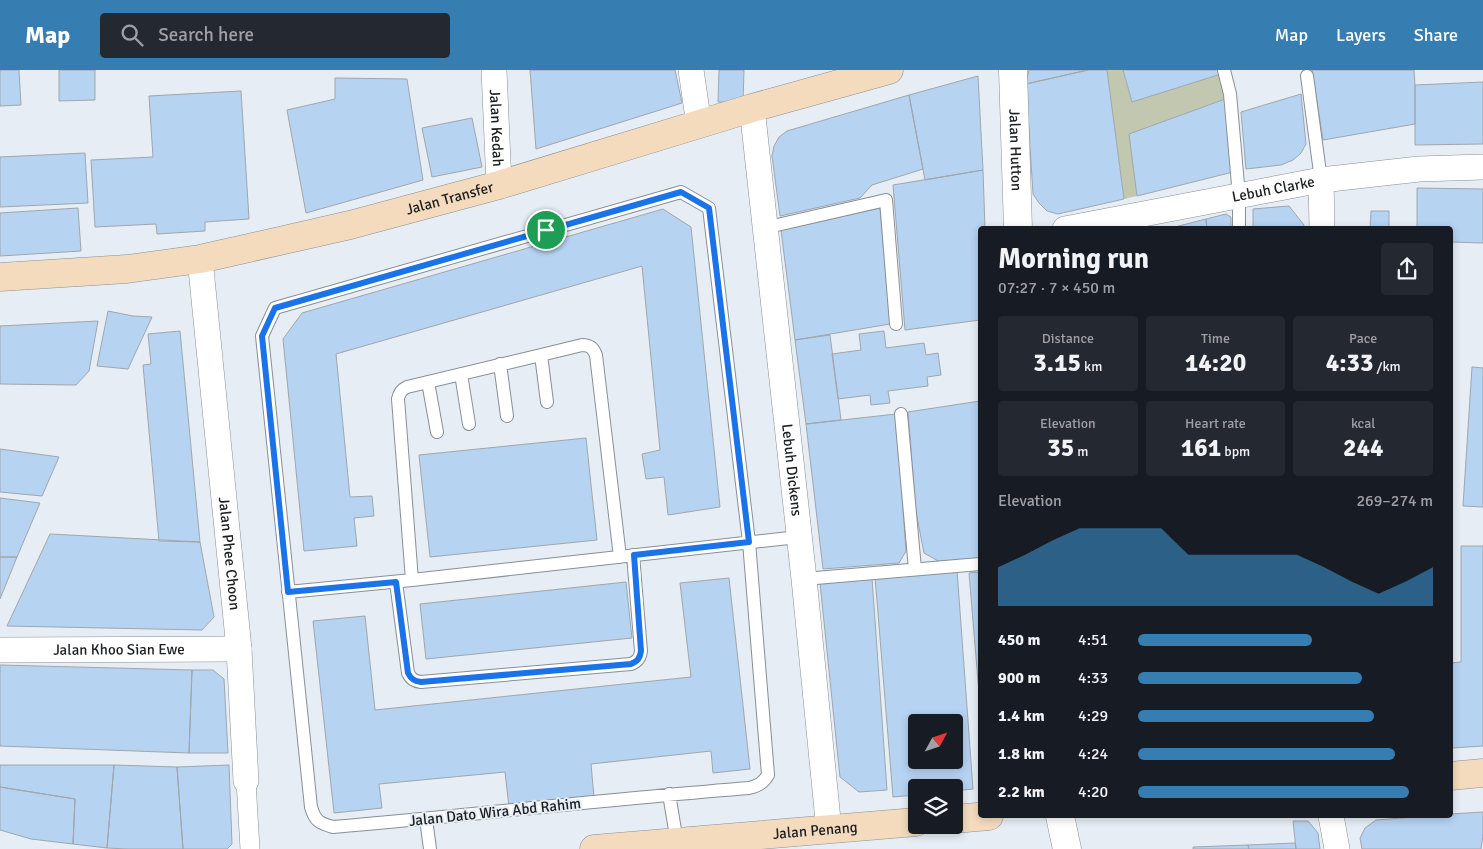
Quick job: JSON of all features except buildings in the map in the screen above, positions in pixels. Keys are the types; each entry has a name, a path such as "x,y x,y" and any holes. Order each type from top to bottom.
{"main road":[{"name":"Jalan Transfer","path":"0,277 127,269 200,259 350,225 499,185 752,108 889,70"},
{"path":"1453,776 1483,773"},
{"path":"963,818 978,817"},
{"name":"Jalan Penang","path":"610,848 908,823"}],"street":[{"name":"Jalan Kedah","path":"494,70 499,185"},
{"path":"692,70 698,124"},
{"name":"Jalan Hutton","path":"1013,70 1018,226"},
{"name":"Lebuh Dickens","path":"752,108 804,579 829,830"},
{"name":"Lebuh Clarke","path":"1097,226 1117,224 1239,196 1321,180 1419,169 1483,167"},
{"path":"1321,180 1322,226"},
{"name":"Jalan Phee Choon","path":"200,259 239,649 250,849"},
{"name":"Jalan Khoo Sian Ewe","path":"0,650 239,649"},
{"path":"1060,818 1067,849"},
{"path":"1331,818 1337,849"}],"lane":[{"path":"1224,70 1230,94 1239,196 1239,226"},
{"path":"1307,76 1321,180"},
{"path":"749,542 709,208 681,192 275,308 262,336 288,592 396,582 620,557 634,555 749,542 798,536"},
{"path":"764,228 886,200 896,324"},
{"path":"412,580 399,394 407,387 582,344 588,345 596,355 620,557"},
{"path":"541,355 547,402"},
{"path":"500,364 507,416"},
{"path":"461,374 469,424"},
{"path":"428,382 437,432"},
{"path":"901,414 915,569"},
{"name":"Jalan Dato Wira Abd Rahim","path":"288,592 311,807 314,817 321,824 333,827 749,788 763,782 768,775 749,542"},
{"path":"396,582 408,673 410,678 415,681 631,664 637,662 641,651 634,555"},
{"path":"804,579 978,564"},
{"path":"669,794 677,842"},
{"path":"426,819 430,849"}],"green space":[{"path":"1107,70 1123,70 1132,102 1221,74 1228,98 1129,134 1137,196 1124,199"}],"route":[{"path":"681,192 709,208 749,542 634,555 641,651 637,662 421,682 415,681 410,678 408,673 396,582 288,592 262,336 275,308 546,230 681,192"}]}
